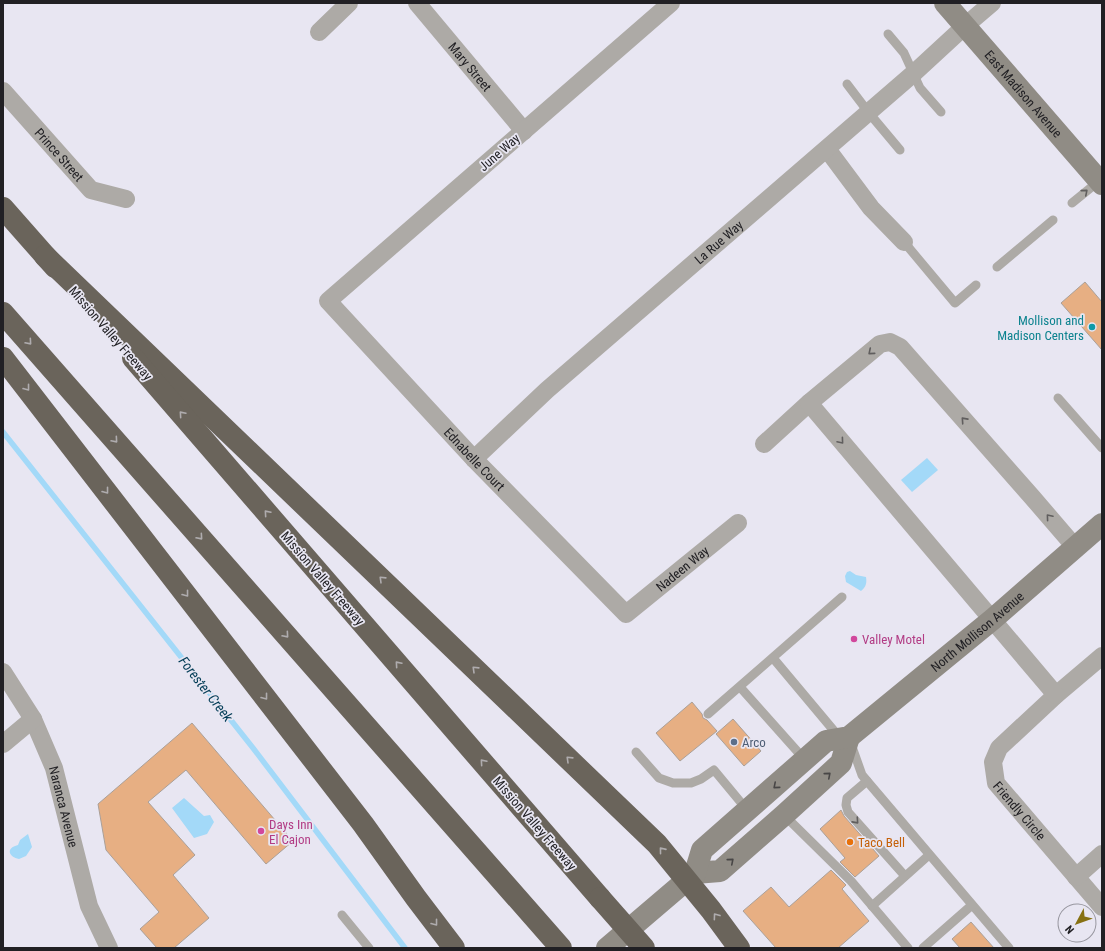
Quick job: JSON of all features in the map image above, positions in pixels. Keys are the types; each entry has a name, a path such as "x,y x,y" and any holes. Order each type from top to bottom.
{"highway":[{"name":"Mission Valley Freeway","path":"3,208 644,948"},
{"path":"45,256 691,876 711,910 739,948"},
{"path":"3,313 556,942"},
{"path":"3,358 364,824 416,898 454,948"}],"main road":[{"name":"East Madison Avenue","path":"945,3 1100,182"},
{"name":"North Mollison Avenue","path":"691,876 702,850 826,741 845,738 993,619 1102,524"},
{"path":"607,948 691,876 720,871 787,812 841,764 845,738"},
{"path":"787,812 790,794 805,778 809,768 805,760"}],"street":[{"path":"319,32 350,3"},
{"name":"Mary Street","path":"417,3 524,130"},
{"name":"June Way","path":"328,301 671,3"},
{"name":"La Rue Way","path":"474,459 547,390 827,149 992,3"},
{"name":"Prince Street","path":"3,92 91,190 126,199"},
{"path":"827,149 872,208 904,242"},
{"name":"Ednabelle Court","path":"328,301 474,459 626,614"},
{"path":"764,444 809,403 880,344 890,342 900,347 1074,547"},
{"path":"809,403 1056,695"},
{"name":"Nadeen Way","path":"626,614 738,522"},
{"name":"Friendly Circle","path":"1102,656 1056,695 999,748 993,762 996,784 1102,907"},
{"name":"Naranca Avenue","path":"3,672 33,719 54,768 89,906 108,948"},
{"path":"3,744 33,719"},
{"path":"1076,877 1102,854"}],"lane":[{"path":"888,34 904,53 920,88 941,112"},
{"path":"847,84 868,113 900,150"},
{"path":"1072,203 1100,182"},
{"path":"997,267 1053,220"},
{"path":"904,242 955,303 976,285"},
{"path":"1058,398 1102,448"},
{"path":"708,714 842,597"},
{"path":"773,658 845,738 862,775 1009,948"},
{"path":"740,687 805,760"},
{"path":"636,752 659,778 673,783 691,784 714,770 748,811"},
{"path":"867,781 847,798 846,805 848,812 905,876"},
{"path":"787,812 851,881 908,948"},
{"path":"872,906 929,855"},
{"path":"923,948 972,905"},
{"path":"342,915 370,948"}],"water":[{"path":"927,458 938,470 912,492 901,480"},
{"path":"850,571 856,575 866,577 866,585 861,591 846,582 845,576 847,572"},
{"path":"184,798 204,816 210,815 214,822 207,834 194,838 172,808"},
{"path":"28,834 32,847 26,856 19,859 16,858 10,852 11,848 18,845 20,840"}],"building":[{"name":"Mollison and Madison Centers","path":"1085,282 1102,302 1102,350 1061,303"},
{"path":"692,702 702,714 703,718 707,720 717,731 680,761 656,733"},
{"path":"733,719 761,751 744,766 716,734"},
{"name":"Days Inn El Cajon","path":"192,723 293,841 266,864 186,770 148,802 195,855 173,875 209,918 174,948 157,948 140,929 159,912 106,850 98,804"},
{"name":"Taco Bell","path":"841,810 844,816 879,856 855,877 840,862 845,858 820,829"},
{"path":"831,870 846,885 842,889 869,921 838,948 776,948 743,911 771,887 789,907"},
{"path":"971,922 994,948 960,948 952,939"}],"waterway":[{"name":"Forester Creek","path":"3,432 253,748 405,948"}],"place":[{"name":"Mollison and Madison Centers","path":"1092,327"},
{"name":"Valley Motel","path":"854,639"},
{"name":"Arco","path":"734,742"},
{"name":"Days Inn El Cajon","path":"261,831"},
{"name":"Taco Bell","path":"850,842"}]}
